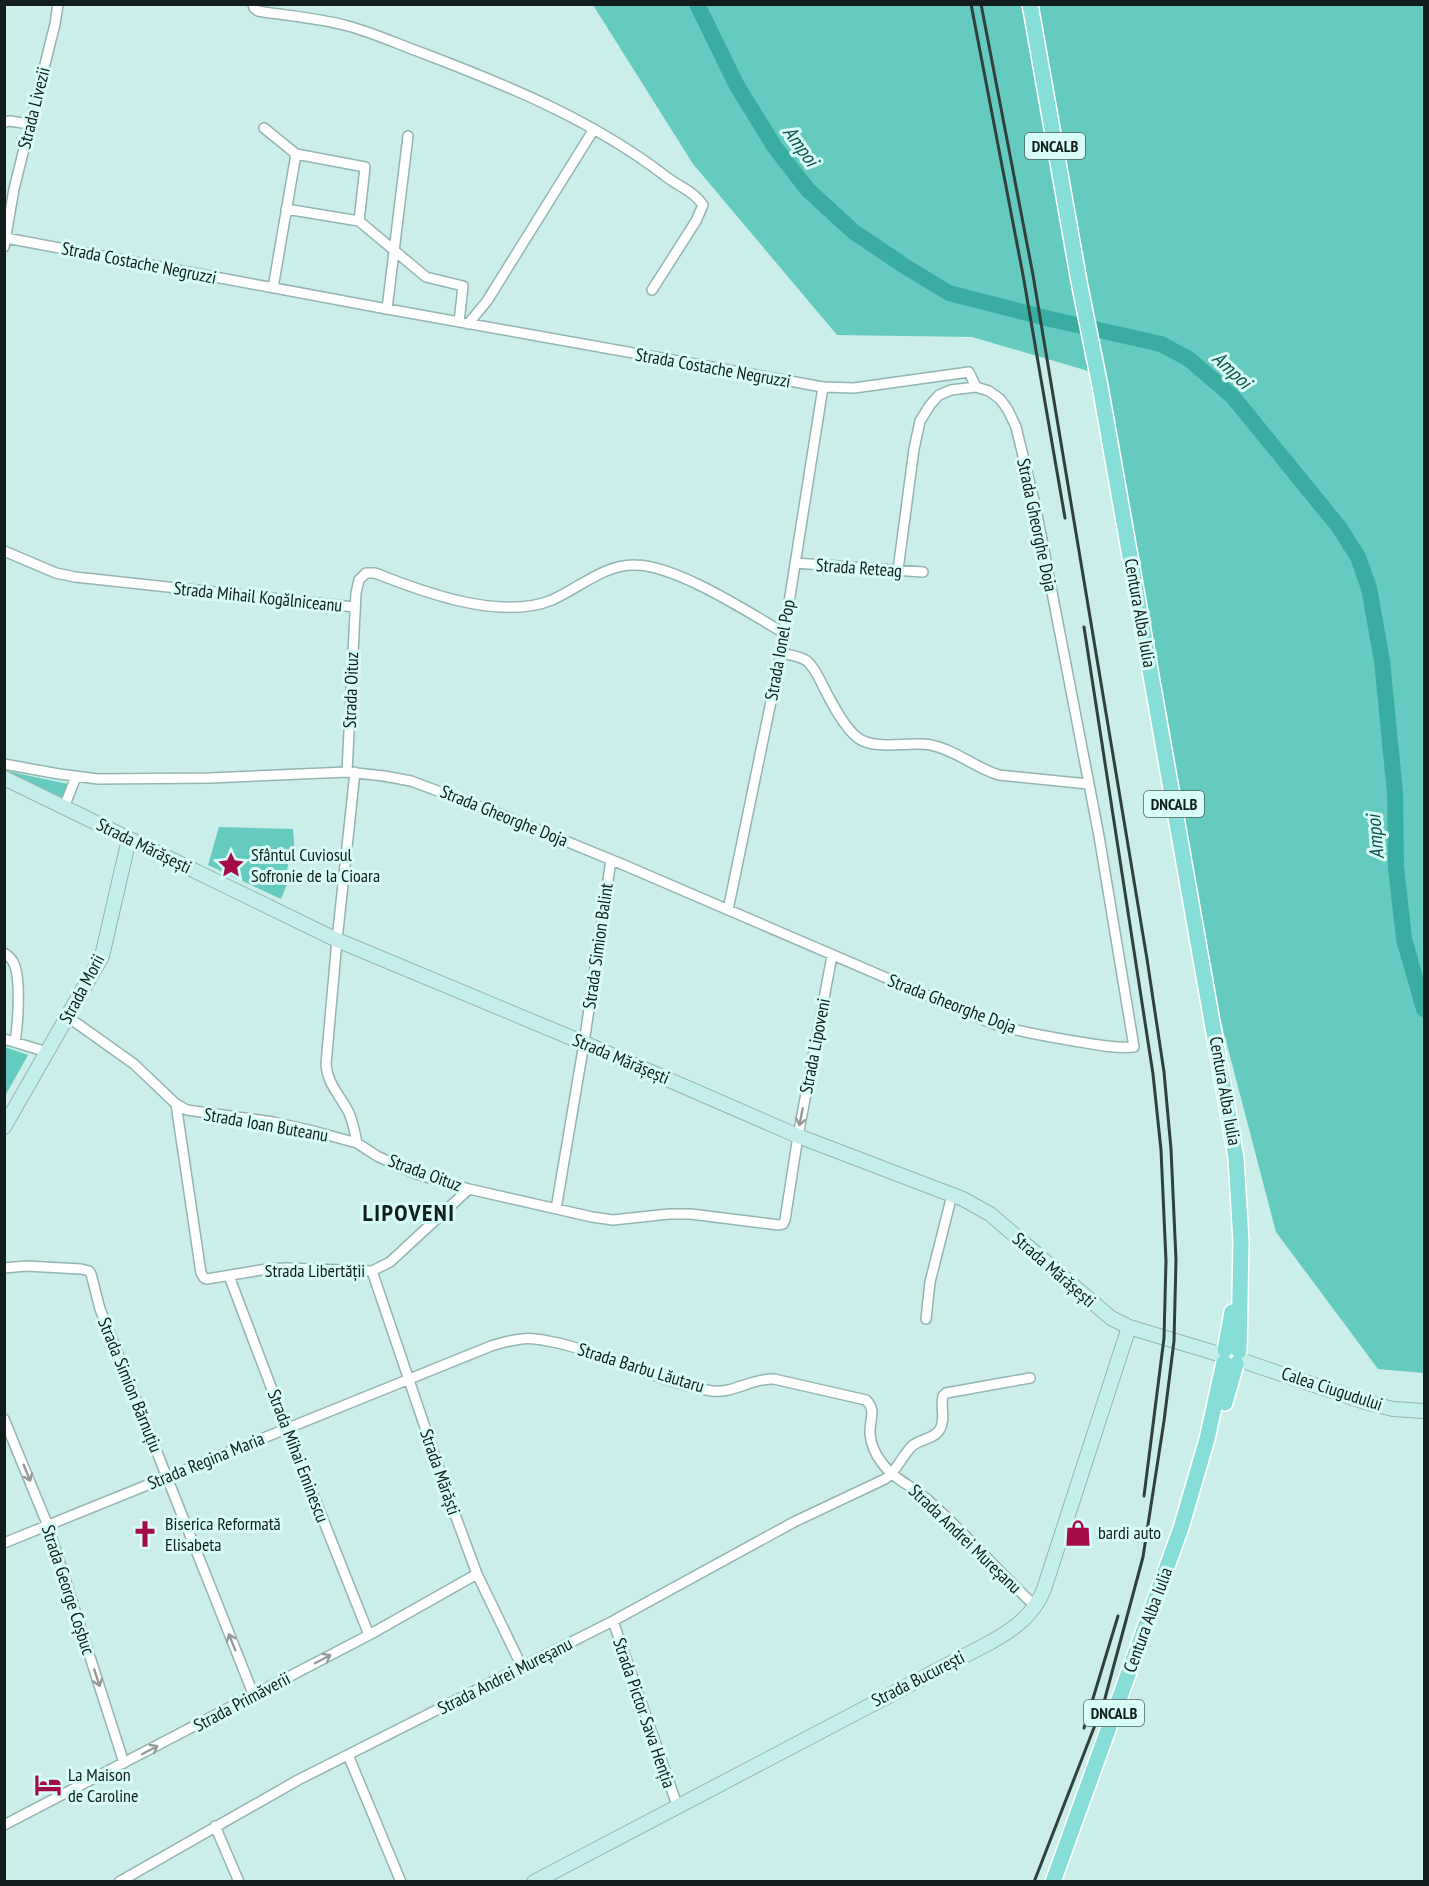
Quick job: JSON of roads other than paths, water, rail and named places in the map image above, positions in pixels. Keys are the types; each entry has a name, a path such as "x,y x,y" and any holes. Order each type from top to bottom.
{"main road":[{"name":"Centura Alba Iulia","path":"1030,4 1231,1125 1237,1168 1241,1241 1231,1357 1181,1528 1053,1881"}],"street":[{"name":"Strada Livezii","path":"5,243 14,189 58,4"},
{"path":"253,4 258,11 348,26 488,78 556,108 594,129 642,159 669,180 697,196 703,205 696,221 652,290"},
{"path":"4,122 29,124"},
{"path":"264,128 296,154 364,167 359,221"},
{"path":"463,323 487,301 594,129"},
{"path":"387,309 408,136"},
{"path":"273,288 296,154"},
{"path":"286,209 359,221 426,276 463,286 463,323"},
{"name":"Strada Costache Negruzzi","path":"5,243 273,288 823,387 854,388 969,372 976,387"},
{"name":"Strada Ionel Pop","path":"728,910 781,653 823,387"},
{"path":"898,570 914,449 920,421 939,395 951,390 976,387"},
{"name":"Strada Gheorghe Doja","path":"4,764 76,777 108,779 210,778 351,772 391,777 428,786 611,860 991,1023 1009,1029 1106,1046 1134,1047 1099,836 1036,509 1016,427 1008,410 1000,399 989,391 976,387"},
{"name":"Strada Mihail Kogălniceanu","path":"4,551 56,573 75,577 354,607 359,580 366,573 375,573 434,596 490,605 521,607 550,601 614,568 638,565 654,567 690,582 784,633"},
{"name":"Strada Reteag","path":"795,563 923,572"},
{"name":"Strada Oituz","path":"354,607 351,772 327,1074 330,1084 347,1110 355,1130 357,1143 416,1174 469,1190 592,1217 613,1220 691,1214 779,1225 785,1220 798,1136"},
{"path":"781,653 806,660 814,669 846,725 859,739 873,744 933,745 999,775 1088,784"},
{"path":"64,807 76,777"},
{"name":"Strada Mărășești","path":"4,778 337,940 584,1043 798,1136 976,1205 990,1214 1111,1318 1129,1327 1231,1357"},
{"name":"Strada Morii","path":"4,1127 102,956 129,839"},
{"name":"Strada Simion Balint","path":"556,1209 584,1043 611,860"},
{"path":"4,953 11,958 17,976 18,1023 15,1042"},
{"name":"Strada Lipoveni","path":"798,1136 832,956"},
{"name":"Strada Ioan Buteanu","path":"68,1017 134,1064 176,1104 187,1110 273,1122 357,1143"},
{"path":"4,1038 47,1052"},
{"name":"Strada Ioan Buteanu","path":"176,1104 194,1233 201,1273 204,1278"},
{"name":"Strada Libertății","path":"204,1278 211,1279 286,1268 372,1271 390,1262 469,1190"},
{"path":"926,1319 930,1282 952,1195"},
{"name":"Strada Simion Bărnuțiu","path":"4,1268 26,1266 81,1269 88,1271 93,1279 100,1309 254,1696"},
{"name":"Strada Mărăști","path":"372,1271 477,1574 522,1667"},
{"name":"Strada Mihai Eminescu","path":"229,1276 369,1635"},
{"name":"Strada București","path":"534,1881 1006,1634 1017,1626 1036,1607 1044,1590 1129,1327"},
{"name":"Strada Barbu Lăutaru","path":"409,1381 491,1346 522,1338 534,1338 571,1346 650,1374 711,1390 720,1391 762,1379 774,1379 866,1400 871,1404 873,1409 870,1431 872,1444 882,1464 892,1474"},
{"name":"Calea Ciugudului","path":"1231,1357 1365,1402 1393,1409 1425,1411"},
{"name":"Strada Andrei Mureșanu","path":"119,1881 298,1780 613,1621 794,1522 892,1474 899,1461 914,1445 936,1434 941,1428 942,1396 1030,1377"},
{"name":"Strada Regina Maria","path":"4,1543 409,1381"},
{"name":"Strada George Coșbuc","path":"4,1419 48,1526 124,1763"},
{"name":"Strada Andrei Mureșanu","path":"892,1474 928,1500 1036,1607"},
{"name":"Strada Primăverii","path":"4,1825 369,1635 477,1574"},
{"name":"Strada Pictor Sava Henția","path":"613,1621 676,1805"},
{"path":"348,1755 401,1881"},
{"path":"215,1826 238,1881"}],"waterway":[{"name":"Ampoi","path":"697,4 736,84 774,146 808,190 854,232 949,293 1161,344 1189,359 1233,397 1339,527 1358,557 1369,588 1382,661 1395,793 1396,867 1404,939 1424,1009"}],"railway":[{"path":"971,4 1023,275 1065,518"},
{"path":"981,4 1033,275 1147,959 1164,1072 1171,1149 1176,1260 1174,1341 1143,1557 1104,1702 1034,1882"},
{"path":"1084,627 1153,1074 1161,1150 1166,1261 1164,1338 1144,1496"},
{"path":"1084,1728 1118,1616"}],"place":[{"name":"Sfântul Cuviosul Sofronie de la Cioara","path":"231,865"},
{"name":"bardi auto","path":"1078,1533"},
{"name":"Biserica Reformată Elisabeta","path":"145,1534"},
{"name":"La Maison de Caroline","path":"48,1785"}],"district":[{"name":"LIPOVENI","path":"409,1213"}]}
